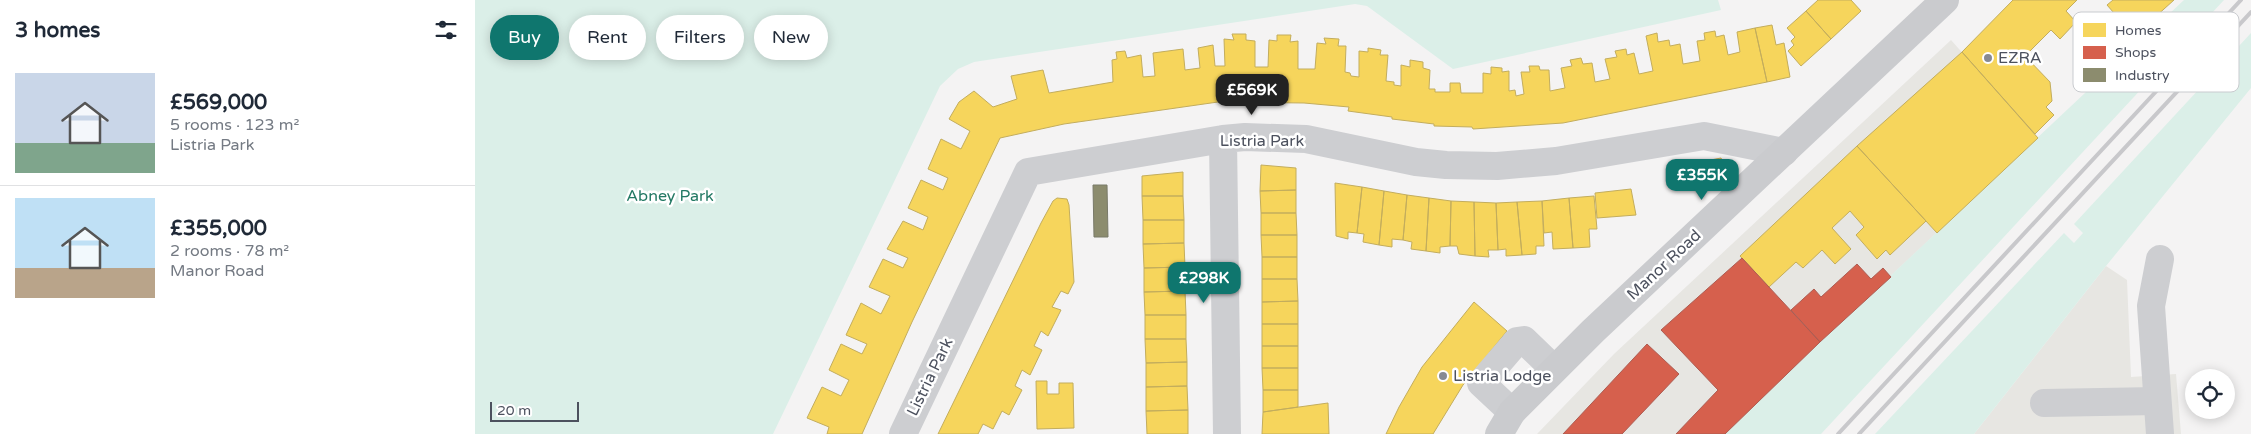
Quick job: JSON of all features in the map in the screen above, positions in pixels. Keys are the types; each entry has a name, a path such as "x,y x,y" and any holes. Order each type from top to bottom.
{"main road":[{"name":"Manor Road","path":"1505,423 1554,369 1945,0"}],"street":[{"name":"Listria Park","path":"903,434 1027,172 1223,139 1245,138 1306,139 1416,162 1445,165 1497,166 1556,161 1704,136 1784,152"},
{"path":"1223,139 1227,434"},
{"path":"2160,259 2151,306 2160,434"},
{"path":"1505,423 1481,383 1517,341 1524,340 1554,369"},
{"path":"2045,403 2157,400"}],"shaded area":[{"path":"1951,40 2038,138 1820,342 1725,434 1537,434 1614,354"},
{"path":"2106,266 2127,280 2131,377 2176,374 2181,434 1974,434"}],"green space":[{"name":"Abney Park","path":"475,0 1718,0 1721,10 1453,69 1367,6 1355,4 974,62 958,69 940,86 773,434 475,434"},
{"path":"2184,0 2224,0 2213,12 2171,12"},
{"path":"2251,33 2251,88 2106,266 1974,434 1875,434 2064,233 2074,243 2083,233 2074,224 2196,92 2239,92 2239,46"},
{"path":"2086,92 2139,92 1821,434 1725,434"}],"building: Homes":[{"path":"1818,0 1851,0 1861,11 1831,39 1806,11"},
{"path":"2013,0 2077,0 2066,11 2073,19 2073,25 2060,39 2051,30 2025,56 2050,82 2052,101 2046,107 2054,115 2035,134 1962,52"},
{"path":"2113,0 2174,0 2161,12 2113,12 2107,5"},
{"path":"1806,11 1831,39 1801,66 1788,51 1794,45 1791,41 1795,37 1787,28"},
{"path":"1772,25 1776,45 1784,43 1790,77 1767,82 1755,28"},
{"path":"1755,28 1767,82 1563,123 1473,129 1472,127 1434,126 1434,124 1392,119 1392,117 1348,111 1349,107 1304,103 1218,102 1064,124 1000,138 912,322 862,434 827,434 829,427 807,418 822,387 841,396 849,380 829,370 841,344 862,354 867,344 846,335 861,303 881,314 890,296 869,287 883,259 903,268 908,258 887,249 903,221 923,230 928,217 908,208 921,180 943,190 948,178 928,169 941,139 961,149 970,131 949,119 959,102 974,91 993,107 1017,99 1011,76 1043,70 1049,93 1113,82 1112,60 1117,59 1116,52 1125,51 1127,58 1141,55 1143,77 1155,76 1153,53 1183,49 1185,70 1200,68 1198,48 1213,45 1215,66 1225,66 1224,39 1234,40 1232,34 1246,34 1246,40 1255,41 1255,67 1268,67 1269,40 1277,41 1277,35 1291,35 1290,42 1298,41 1298,69 1315,69 1317,43 1326,44 1324,38 1339,39 1338,46 1346,46 1345,72 1350,73 1351,76 1359,77 1359,51 1368,52 1368,48 1381,50 1380,55 1388,55 1386,81 1394,82 1394,85 1401,86 1401,65 1410,67 1410,60 1423,62 1423,68 1430,70 1429,89 1435,89 1435,92 1450,92 1450,83 1460,83 1461,93 1483,93 1483,73 1491,74 1491,67 1502,68 1502,72 1509,71 1509,91 1515,90 1516,96 1524,94 1521,72 1530,72 1529,66 1539,66 1540,70 1549,70 1550,91 1565,88 1561,68 1572,66 1570,60 1581,58 1583,64 1592,63 1595,82 1610,79 1605,59 1617,57 1615,51 1626,49 1627,55 1634,53 1639,74 1653,71 1646,36 1657,33 1658,42 1669,40 1670,46 1680,44 1683,64 1700,61 1697,41 1705,40 1704,33 1715,31 1716,37 1724,35 1728,55 1740,52 1737,32"},
{"path":"1962,52 2038,138 1937,233 1857,146"},
{"path":"1857,146 1926,221 1890,255 1886,250 1877,259 1856,235 1864,227 1850,211 1832,228 1851,249 1835,264 1822,250 1803,268 1796,262 1769,287 1740,256"},
{"path":"1721,158 1723,162 1707,176 1695,163"},
{"path":"1261,165 1296,168 1296,190 1260,191"},
{"path":"1183,172 1183,196 1142,196 1142,176"},
{"path":"1335,183 1362,187 1357,233 1348,232 1348,239 1336,236"},
{"path":"1362,187 1384,191 1379,245 1363,242 1364,234 1357,233"},
{"path":"1631,189 1636,215 1597,218 1595,193"},
{"path":"1296,190 1296,213 1261,213 1260,191"},
{"path":"1384,191 1407,195 1403,240 1392,239 1392,247 1379,245"},
{"path":"1407,195 1429,198 1426,251 1411,249 1412,242 1403,240"},
{"path":"1142,196 1183,196 1184,220 1143,220"},
{"path":"1594,196 1597,229 1589,229 1590,247 1573,248 1569,198"},
{"path":"1057,198 1067,199 1069,205 1074,282 1068,294 1061,291 1052,307 1061,310 1048,336 1041,331 1034,346 1042,350 1030,375 1022,370 1015,386 1022,390 1009,415 1002,411 993,429 983,424 978,434 938,434 1041,223 1053,201"},
{"path":"1429,198 1451,201 1450,246 1440,247 1440,253 1426,251"},
{"path":"1569,198 1573,248 1553,249 1552,232 1544,233 1542,201"},
{"path":"1451,201 1474,202 1475,256 1459,254 1457,246 1450,246"},
{"path":"1542,201 1544,246 1536,246 1536,254 1522,255 1517,202"},
{"path":"1474,202 1496,203 1498,250 1488,250 1489,257 1475,256"},
{"path":"1517,202 1522,255 1506,256 1506,249 1498,250 1496,203"},
{"path":"1261,213 1296,213 1297,235 1261,235"},
{"path":"1143,220 1184,220 1184,243 1143,244"},
{"path":"1261,235 1297,235 1297,257 1262,257"},
{"path":"1184,243 1185,267 1144,268 1143,244"},
{"path":"1262,257 1297,257 1297,279 1262,279"},
{"path":"1185,267 1185,291 1144,292 1144,268"},
{"path":"1262,279 1297,279 1298,301 1262,302"},
{"path":"1185,291 1186,315 1145,315 1144,292"},
{"path":"1298,301 1298,324 1262,324 1262,302"},
{"name":"Listria Lodge","path":"1474,302 1507,331 1463,385 1433,434 1386,434 1422,367"},
{"path":"1145,315 1186,315 1186,339 1145,339"},
{"path":"1262,324 1298,324 1298,346 1262,346"},
{"path":"1145,339 1186,339 1187,362 1146,363"},
{"path":"1262,346 1298,346 1298,368 1262,368"},
{"path":"1187,362 1187,386 1146,387 1146,363"},
{"path":"1262,368 1298,368 1298,390 1263,390"},
{"path":"1036,381 1047,381 1047,394 1059,394 1059,383 1073,383 1074,428 1037,429"},
{"path":"1187,386 1188,410 1146,411 1146,387"},
{"path":"1263,390 1298,390 1298,407 1263,412"},
{"path":"1328,403 1329,434 1262,434 1263,412"},
{"path":"1188,410 1188,434 1147,434 1146,411"}],"building: Shops":[{"path":"1742,258 1820,342 1725,434 1676,434 1718,390 1661,330"},
{"path":"1857,264 1871,279 1883,268 1891,277 1820,342 1791,310 1814,289 1821,297"},
{"path":"1647,344 1679,374 1622,434 1563,434"}],"building: Industry":[{"path":"1093,185 1107,185 1108,237 1094,237"}],"railway":[{"path":"2230,12 2241,0"},
{"path":"2239,25 2251,12"},
{"path":"1838,434 2156,92"},
{"path":"1859,434 2177,92"}],"place":[{"name":"EZRA","path":"1988,58"},
{"name":"Listria Lodge","path":"1443,376"}]}
